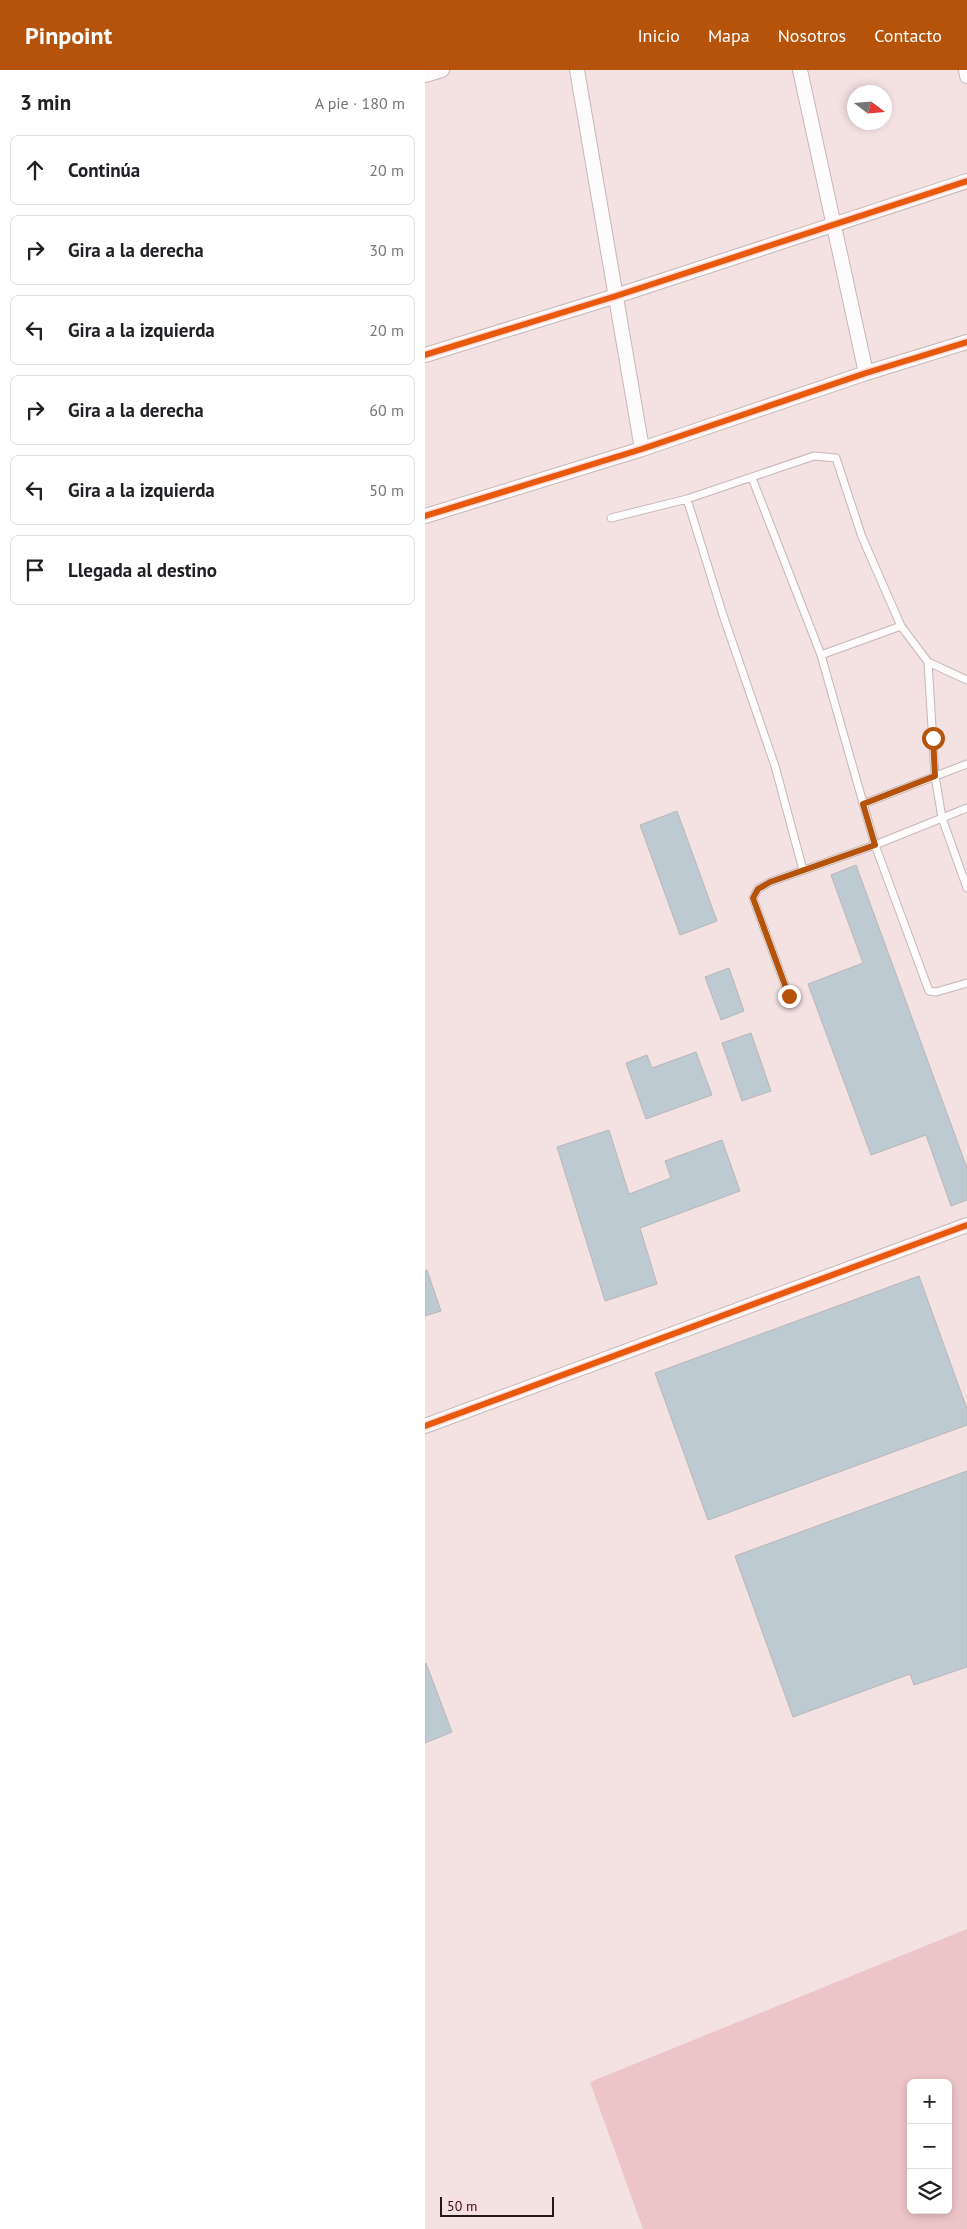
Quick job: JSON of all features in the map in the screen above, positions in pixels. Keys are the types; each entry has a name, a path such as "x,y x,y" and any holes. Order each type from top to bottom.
{"street":[{"path":"425,76 442,70"},
{"path":"577,70 642,448"},
{"path":"800,70 866,373"},
{"path":"966,70 967,76"},
{"path":"425,355 616,296 967,181"},
{"path":"425,516 642,448 866,373 967,342"},
{"path":"425,1426 967,1225"}],"lane":[{"path":"611,518 687,499 814,456 836,458 862,537 901,626 928,662 967,680"},
{"path":"751,478 821,655 875,845 929,990 936,992 967,982"},
{"path":"687,499 723,616 775,766 803,870"},
{"path":"821,655 901,626"},
{"path":"928,662 935,776 942,818 967,888"},
{"path":"863,804 967,764"},
{"path":"789,996 753,898 758,889 770,882 875,845 967,808"}],"shaded area":[{"path":"967,1929 967,2229 643,2229 590,2082"}],"building":[{"path":"677,811 717,921 680,935 640,825"},
{"path":"856,865 967,1168 967,1200 951,1206 926,1135 871,1155 808,984 863,963 831,875"},
{"path":"729,968 744,1011 721,1020 705,977"},
{"path":"751,1033 771,1091 742,1101 722,1043"},
{"path":"696,1052 712,1095 646,1119 626,1063 647,1055 652,1068"},
{"path":"609,1130 629,1194 671,1178 665,1161 722,1140 740,1191 640,1228 657,1284 605,1301 557,1147"},
{"path":"427,1270 441,1311 425,1316 425,1271"},
{"path":"919,1276 967,1409 967,1425 708,1520 655,1373"},
{"path":"967,1471 967,1667 914,1685 910,1674 793,1717 735,1556"},
{"path":"425,1664 452,1732 425,1743"}],"cycle path":[{"path":"425,355 616,296 967,181"},
{"path":"425,516 642,449 866,373 967,342"},
{"path":"425,1426 967,1225"}],"route":[{"path":"789,996 753,898 758,889 770,882 875,845 863,804 935,776 933,738"}]}
